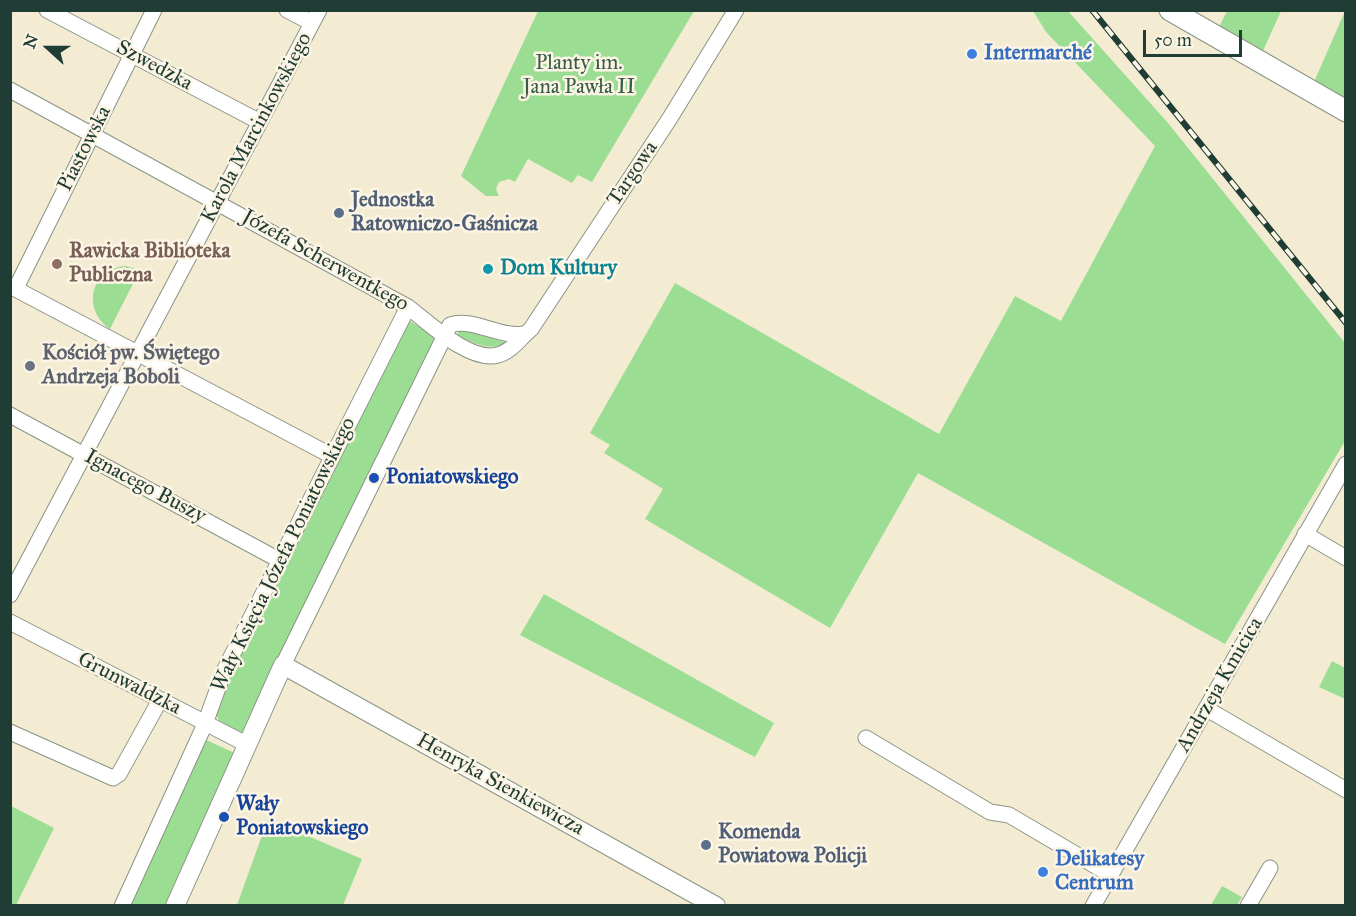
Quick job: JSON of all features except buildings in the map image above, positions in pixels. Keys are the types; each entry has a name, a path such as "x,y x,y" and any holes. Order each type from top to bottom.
{"main road":[{"path":"1170,10 1346,111"}],"street":[{"name":"Szwedzka","path":"47,10 260,122"},
{"name":"Piastowska","path":"13,287 93,134 154,10"},
{"path":"287,10 315,17"},
{"name":"Targowa","path":"444,337 480,353 495,356 514,346 525,334 670,118 736,10"},
{"name":"Karola Marcinkowskiego","path":"10,595 315,17"},
{"name":"Józefa Scherwentkego","path":"10,90 408,307 444,337"},
{"path":"13,287 332,456"},
{"name":"Wały Księcia Józefa Poniatowskiego","path":"122,906 205,724 224,671 408,307"},
{"path":"176,906 283,665 450,324 459,321 499,334 525,334"},
{"name":"Ignacego Buszy","path":"10,416 279,560"},
{"name":"Andrzeja Kmicica","path":"1093,906 1346,464"},
{"path":"1305,534 1346,558"},
{"name":"Grunwaldzka","path":"10,622 248,745"},
{"name":"Henryka Sienkiewicza","path":"283,665 716,906"},
{"path":"10,732 113,778 119,774 160,700"},
{"path":"1207,709 1346,790"},
{"path":"866,738 990,812 1009,815 1111,874"},
{"path":"1248,906 1270,868"}],"green space":[{"name":"Planty im. Jana Pawła II","path":"538,11 694,11 592,182 578,175 572,183 528,159 515,182 509,179 499,182 496,189 499,196 486,196 461,176"},
{"path":"1033,11 1068,11 1168,123 1345,343 1345,441 1225,644 918,473 830,628 645,519 663,489 604,453 610,445 590,433 675,283 939,434 1015,296 1061,321 1155,146 1046,32"},
{"path":"1227,11 1281,11 1263,51 1219,27"},
{"path":"1345,11 1345,100 1314,82"},
{"path":"126,266 140,270 110,329 95,311 94,291 105,274 114,268"},
{"path":"410,321 434,336 433,346 251,722 242,732 229,728 219,720 216,712 239,652 401,328"},
{"path":"460,329 507,343 488,347 457,335"},
{"path":"544,594 774,723 755,757 520,635"},
{"path":"1332,661 1345,668 1345,699 1319,687"},
{"path":"206,740 237,754 166,905 130,906"},
{"path":"11,806 54,828 16,905 11,905"},
{"path":"268,819 362,859 343,905 237,905"},
{"path":"1222,886 1242,897 1237,905 1211,905"}],"railway":[{"path":"1092,10 1346,323"}],"place":[{"name":"Intermarché","path":"972,54"},
{"name":"Jednostka Ratowniczo-Gaśnicza","path":"339,213"},
{"name":"Rawicka Biblioteka Publiczna","path":"57,264"},
{"name":"Dom Kultury","path":"488,269"},
{"name":"Kościół pw. Świętego Andrzeja Boboli","path":"30,366"},
{"name":"Poniatowskiego","path":"374,478"},
{"name":"Wały Poniatowskiego","path":"224,817"},
{"name":"Komenda Powiatowa Policji","path":"706,845"},
{"name":"Delikatesy Centrum","path":"1043,872"}]}
